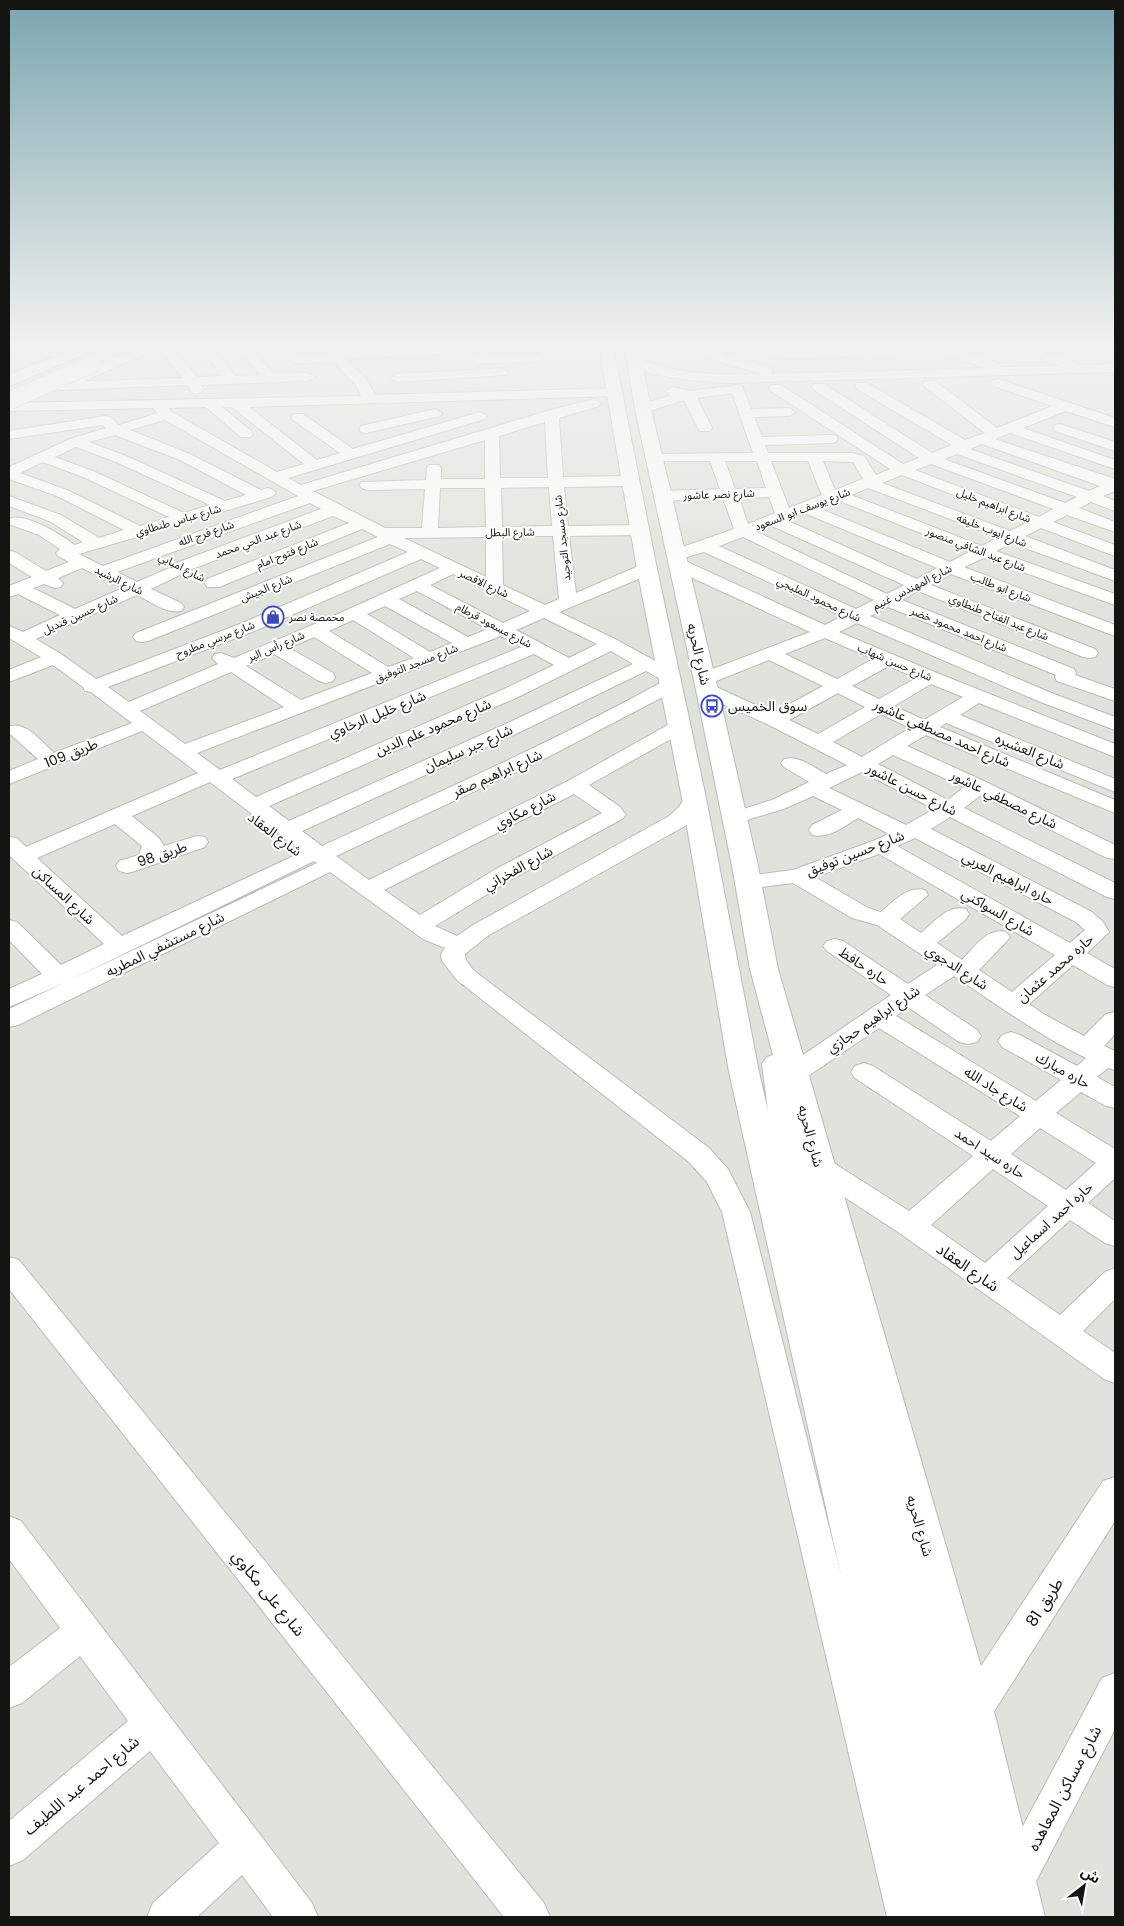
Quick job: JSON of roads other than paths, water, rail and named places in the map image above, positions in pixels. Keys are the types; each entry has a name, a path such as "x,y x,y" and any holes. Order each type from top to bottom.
{"main road":[{"name":"شارع الحريه","path":"628,437 631,482 694,798 744,1072 943,1831"},
{"name":"شارع الحريه","path":"644,437 654,457 678,560 706,684 764,969 973,1711 1007,1906"},
{"path":"764,969 782,1106 943,1831 941,1917"},
{"path":"943,1831 1007,1906"}],"street":[{"path":"23,437 57,450"},
{"path":"71,437 224,506"},
{"path":"9,473 57,450 93,437"},
{"path":"134,437 185,457 260,496"},
{"name":"شارع الاقصر","path":"208,437 334,510 611,644 647,664 671,681"},
{"path":"278,437 312,464"},
{"path":"325,437 349,454"},
{"path":"377,437 384,443"},
{"path":"275,477 312,464 406,437"},
{"path":"301,491 369,468 477,437"},
{"path":"495,588 493,483 496,437"},
{"name":"شارع مسجد التوحيد","path":"550,437 562,531 568,602"},
{"path":"755,437 775,492 779,518"},
{"name":"شارع ابراهيم خليل","path":"851,437 902,470 1115,551"},
{"path":"897,437 931,459 1115,527"},
{"path":"944,437 960,447 1115,506"},
{"name":"شارع يوسف ابو السعود","path":"678,560 705,546 987,437"},
{"path":"991,437 1115,485"},
{"path":"1035,437 1115,465"},
{"path":"1085,437 1115,447"},
{"path":"756,440 831,439"},
{"path":"430,533 435,450"},
{"path":"9,455 37,459 88,474 183,518"},
{"path":"654,457 856,458 859,459 870,482"},
{"path":"716,457 743,531"},
{"path":"814,457 834,496"},
{"path":"362,524 369,468"},
{"name":"شارع امبابي","path":"9,473 91,506 130,533 153,552 183,567 204,581 242,598"},
{"path":"301,491 366,494 433,484 631,482"},
{"name":"شارع ايوب خليفه","path":"870,482 1115,576"},
{"name":"شارع المهندس غنيم","path":"706,684 825,632 1115,485"},
{"name":"شارع عباس طنطاوي","path":"14,590 44,578 73,555 96,543 260,496 301,491"},
{"name":"شارع فرج الله","path":"102,572 301,491"},
{"name":"شارع نصر عاشور","path":"663,496 775,492"},
{"name":"شارع عبد الشافي منصور","path":"834,496 1115,600"},
{"path":"9,502 55,518 96,543"},
{"name":"شارع ابو طالب","path":"805,508 951,568 1107,642"},
{"name":"شارع عبد الحي محمد","path":"136,589 183,567 334,510"},
{"name":"شارع الرشيد","path":"9,518 45,532 73,555 102,572 175,607"},
{"name":"شارع عبد الفتاح طنطاوي","path":"779,518 917,585 1107,642"},
{"name":"شارع فتوح امام","path":"204,581 362,524"},
{"name":"شارع البطل","path":"385,536 430,533 640,530"},
{"name":"شارع احمد محمود خضر","path":"743,531 887,600 1115,695"},
{"name":"شارع الجيش","path":"142,637 242,598 385,536"},
{"name":"شارع محمود المليجي","path":"705,546 856,616 1045,697 1115,724"},
{"name":"شارع مرسي مطروح","path":"92,686 200,645 420,552"},
{"path":"9,556 59,585 72,580"},
{"name":"شارع حسن شهاب","path":"678,560 825,632 976,697 1115,751"},
{"name":"شارع رأس البر","path":"130,719 232,665 453,568"},
{"name":"شارع مسجد التوفيق","path":"182,752 467,644 647,569"},
{"name":"شارع مسعود قرطام","path":"418,585 569,666"},
{"path":"156,598 180,588"},
{"name":"شارع حسين قنديل","path":"16,635 75,616 136,589"},
{"path":"14,590 75,616"},
{"path":"385,599 467,644"},
{"path":"354,613 428,658"},
{"path":"315,630 386,674"},
{"name":"شارع العقاد","path":"16,635 55,658 92,686 97,700 182,752 209,778 254,805 287,830 316,860 368,889 431,934 459,945"},
{"path":"1030,717 1065,675 1107,642"},
{"name":"شارع محمود علم الدين","path":"254,805 510,694 611,644"},
{"path":"200,645 298,707"},
{"path":"274,647 326,676"},
{"name":"شارع خليل الرخاوي","path":"16,850 118,815 209,778 368,718 535,647"},
{"name":"شارع احمد مصطفي عاشور","path":"771,654 925,728 1115,807"},
{"path":"9,676 55,658"},
{"path":"774,720 888,659"},
{"name":"شارع جبر سليمان","path":"287,830 517,726 647,664"},
{"path":"820,742 930,677"},
{"name":"شارع ابراهيم صقر","path":"316,860 617,716 671,681"},
{"name":"شارع حسن عاشور","path":"706,684 1115,892"},
{"path":"734,818 779,804 864,764 976,697"},
{"name":"شارع العشيره","path":"945,716 1115,786"},
{"name":"شارع العقاد","path":"130,719 679,1138 699,1155 718,1176 736,1212 907,1917"},
{"name":"طريق 109","path":"11,774 52,761 130,719"},
{"name":"شارع مكاوي","path":"368,889 575,785 680,726"},
{"path":"17,730 52,761"},
{"name":"شارع مصطفي عاشور","path":"892,747 978,786 1115,853"},
{"name":"حاره ابراهيم العربي","path":"791,763 819,785 858,810 911,832 1084,917 1095,927 1097,932"},
{"name":"شارع الفخراني","path":"420,926 504,874 615,815 613,811 575,785"},
{"name":"شارع حسين توفيق","path":"747,882 797,876 881,846 911,832 950,808 978,786"},
{"path":"465,975 454,961 453,954 459,945 481,930 677,821 688,810 694,798"},
{"path":"820,830 858,810"},
{"path":"118,815 152,843 153,846 149,856 151,858"},
{"name":"طريق 98","path":"127,866 197,842"},
{"name":"شارع السواكني","path":"881,846 1115,979"},
{"name":"شارع المساكن","path":"16,850 119,946"},
{"name":"شارع مستشفي المطريه","path":"9,999 119,946 316,860"},
{"name":"شارع مستشفي المطريه","path":"9,1019 316,860"},
{"name":"شارع الدجوي","path":"797,876 860,913 885,920 1036,1021 1103,1055"},
{"path":"885,920 916,895"},
{"path":"922,944 958,914"},
{"name":"حاره محمد عثمان","path":"1013,1004 1097,932"},
{"path":"12,934 58,976"},
{"name":"شارع ابراهيم حجازي","path":"793,1074 908,996 958,969 998,937"},
{"name":"حاره حافظ","path":"834,946 968,1036"},
{"name":"شارع جاد الله","path":"878,1016 1115,1162"},
{"path":"911,1226 1079,1079 1103,1055 1115,1020"},
{"name":"حاره مبارك","path":"1011,1041 1115,1099"},
{"name":"حاره سيد احمد","path":"864,1072 1115,1235"},
{"name":"حاره احمد اسماعيل","path":"986,1279 1115,1162"},
{"name":"شارع العقاد","path":"819,1167 911,1226 1115,1370"},
{"name":"شارع على مكاوي","path":"11,1274 530,1917"},
{"path":"1062,1333 1115,1280"},
{"name":"طريق 81","path":"973,1711 1115,1492"},
{"path":"14,1551 84,1631 298,1917"},
{"path":"9,1690 84,1631"},
{"name":"شارع مساكن المعاهده","path":"1007,1906 1115,1691"},
{"name":"شارع احمد عبد اللطيف","path":"9,1846 153,1724"},
{"path":"167,1917 245,1846"}],"place":[{"name":"محمصة نصر","path":"273,617"},
{"name":"سوق الخميس","path":"712,706"}]}
